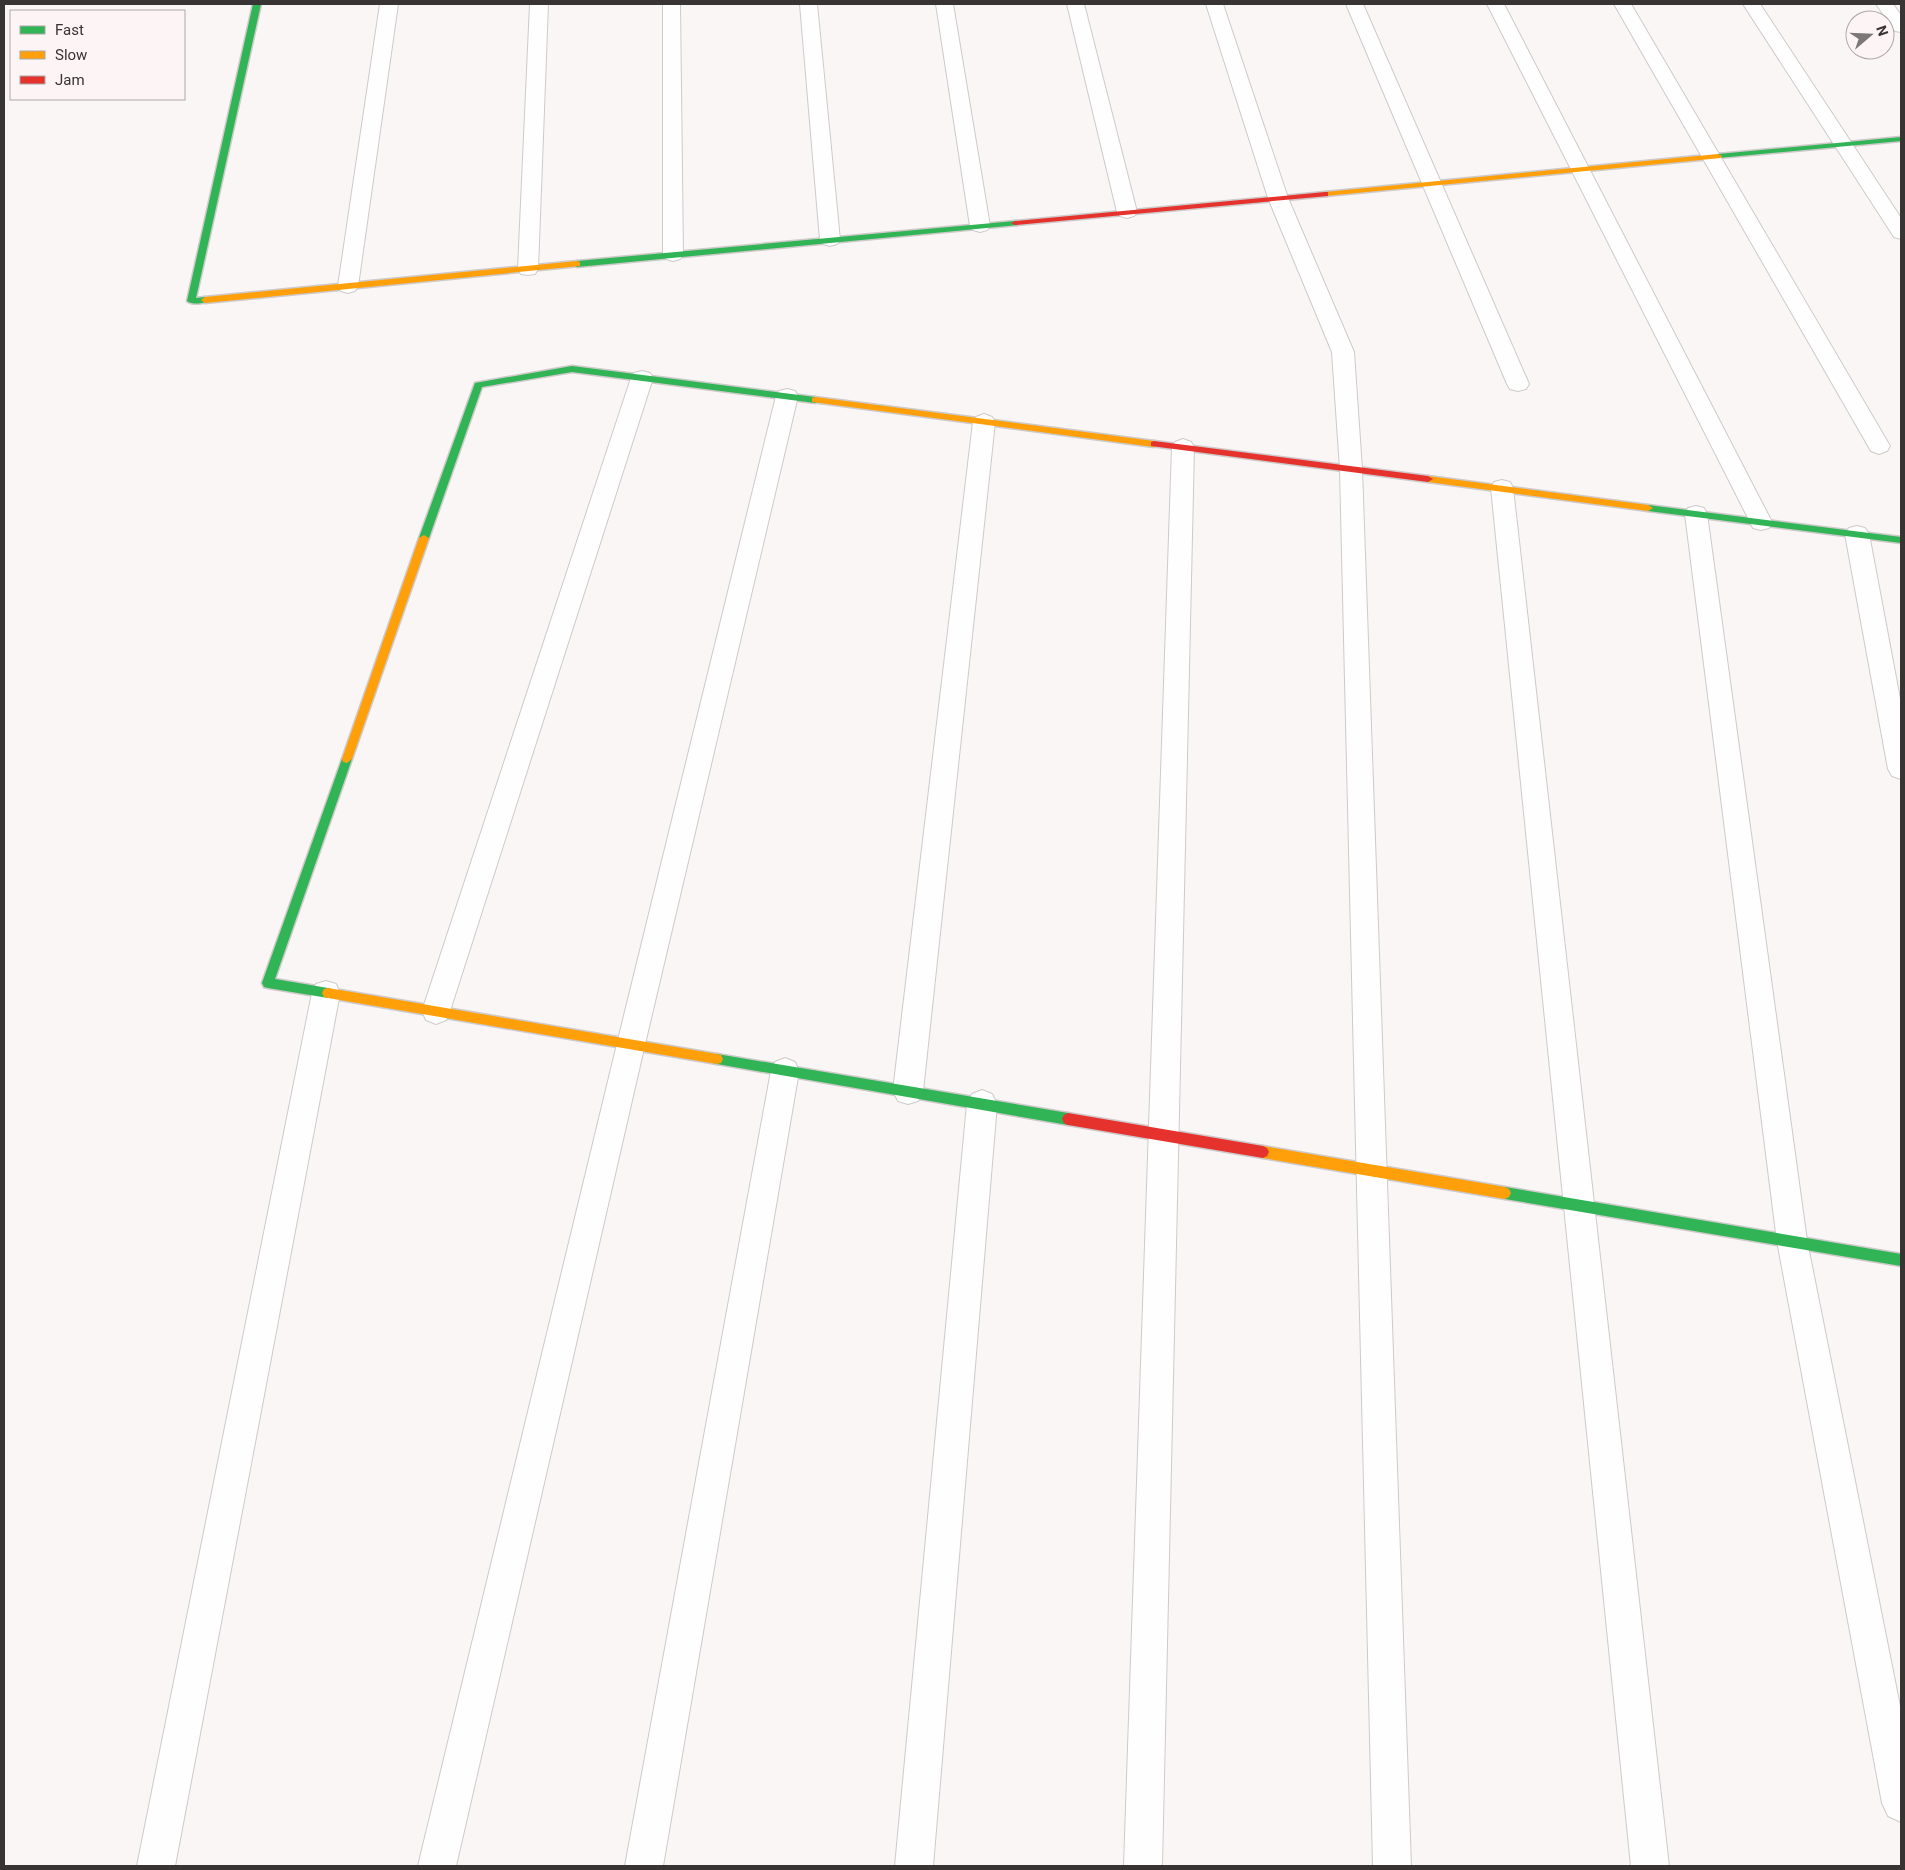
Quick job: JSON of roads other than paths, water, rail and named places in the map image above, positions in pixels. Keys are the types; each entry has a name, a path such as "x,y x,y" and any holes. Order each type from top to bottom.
{"street":[{"path":"257,4 191,301 1901,139"},
{"path":"348,286 389,4"},
{"path":"528,269 539,4"},
{"path":"670,4 672,255"},
{"path":"808,4 830,240"},
{"path":"944,4 980,226"},
{"path":"1075,4 1127,212"},
{"path":"1214,4 1278,198 1343,352 1351,469 1392,1866"},
{"path":"1354,4 1518,384"},
{"path":"1495,4 1761,522"},
{"path":"1622,4 1879,446"},
{"path":"1751,4 1901,233"},
{"path":"1884,4 1901,27"},
{"path":"1901,540 572,369 478,385 268,982 1901,1260"},
{"path":"436,1011 642,378"},
{"path":"436,1866 787,396"},
{"path":"908,1091 984,422"},
{"path":"1143,1866 1184,447"},
{"path":"1502,488 1650,1866"},
{"path":"1696,514 1792,1241 1901,1803"},
{"path":"1857,534 1901,769"},
{"path":"156,1866 326,993"},
{"path":"644,1866 785,1071"},
{"path":"914,1866 982,1104"}]}
